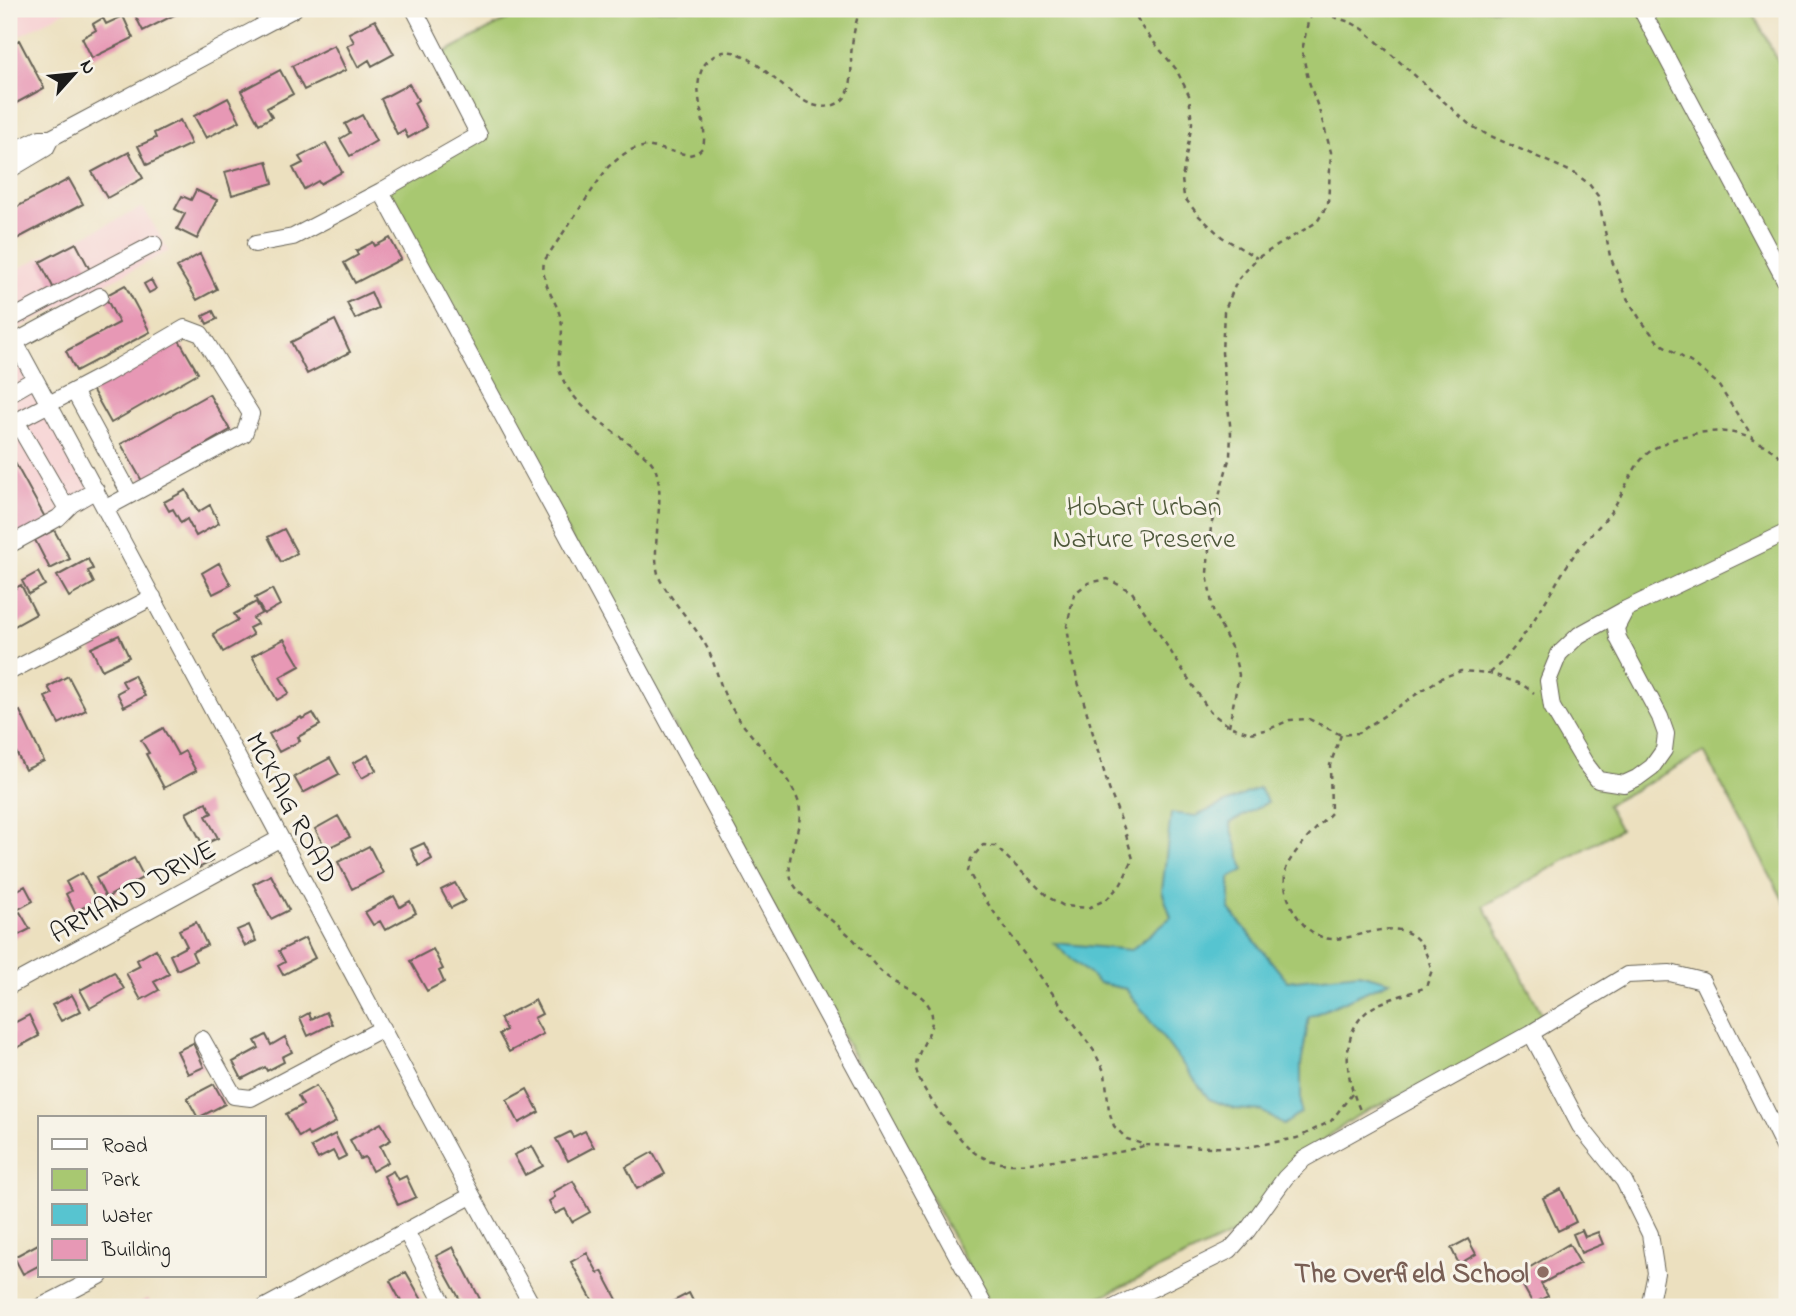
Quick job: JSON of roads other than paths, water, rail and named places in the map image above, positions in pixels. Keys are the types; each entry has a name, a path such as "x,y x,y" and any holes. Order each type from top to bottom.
{"street":[{"path":"9,153 40,138 51,138 294,9"},
{"path":"254,244 293,237 479,135 414,9"},
{"path":"1641,9 1787,284"},
{"path":"9,170 46,148 51,138"},
{"path":"380,191 985,1307"},
{"path":"9,320 154,244"},
{"path":"10,335 100,296"},
{"path":"67,509 13,423 185,328 201,334 251,414 244,434 106,508"},
{"name":"MCKAIG ROAD","path":"10,335 106,508 279,839 533,1307"},
{"path":"9,394 35,379"},
{"path":"74,391 130,494"},
{"path":"9,545 58,519 67,509 96,490"},
{"path":"1626,609 1616,628 1618,639 1660,716 1666,734 1664,750 1652,767 1624,784 1598,780 1552,706 1548,681 1559,654 1579,635 1626,609 1787,532"},
{"path":"9,672 153,597"},
{"name":"ARMAND DRIVE","path":"9,986 279,839"},
{"path":"1115,1307 1230,1250 1285,1178 1304,1159 1531,1033 1627,975 1670,974 1702,982 1787,1153"},
{"path":"202,1039 234,1096 251,1098 383,1028"},
{"path":"1531,1033 1580,1126 1624,1181 1650,1234 1656,1273 1649,1307"},
{"path":"265,1307 471,1196"},
{"path":"406,1231 445,1307"},
{"path":"40,1307 96,1278"}],"water":[{"path":"1259,788 1268,802 1230,823 1244,870 1230,878 1230,910 1287,981 1359,973 1390,981 1309,1017 1301,1065 1301,1113 1283,1125 1262,1111 1235,1109 1209,1099 1126,989 1099,983 1054,943 1131,950 1171,917 1162,891 1171,813 1196,816"}],"place":[{"name":"The Overfield School","path":"1543,1272"}],"park label":[{"name":"Hobart Urban Nature Preserve","path":"1144,521"}]}
